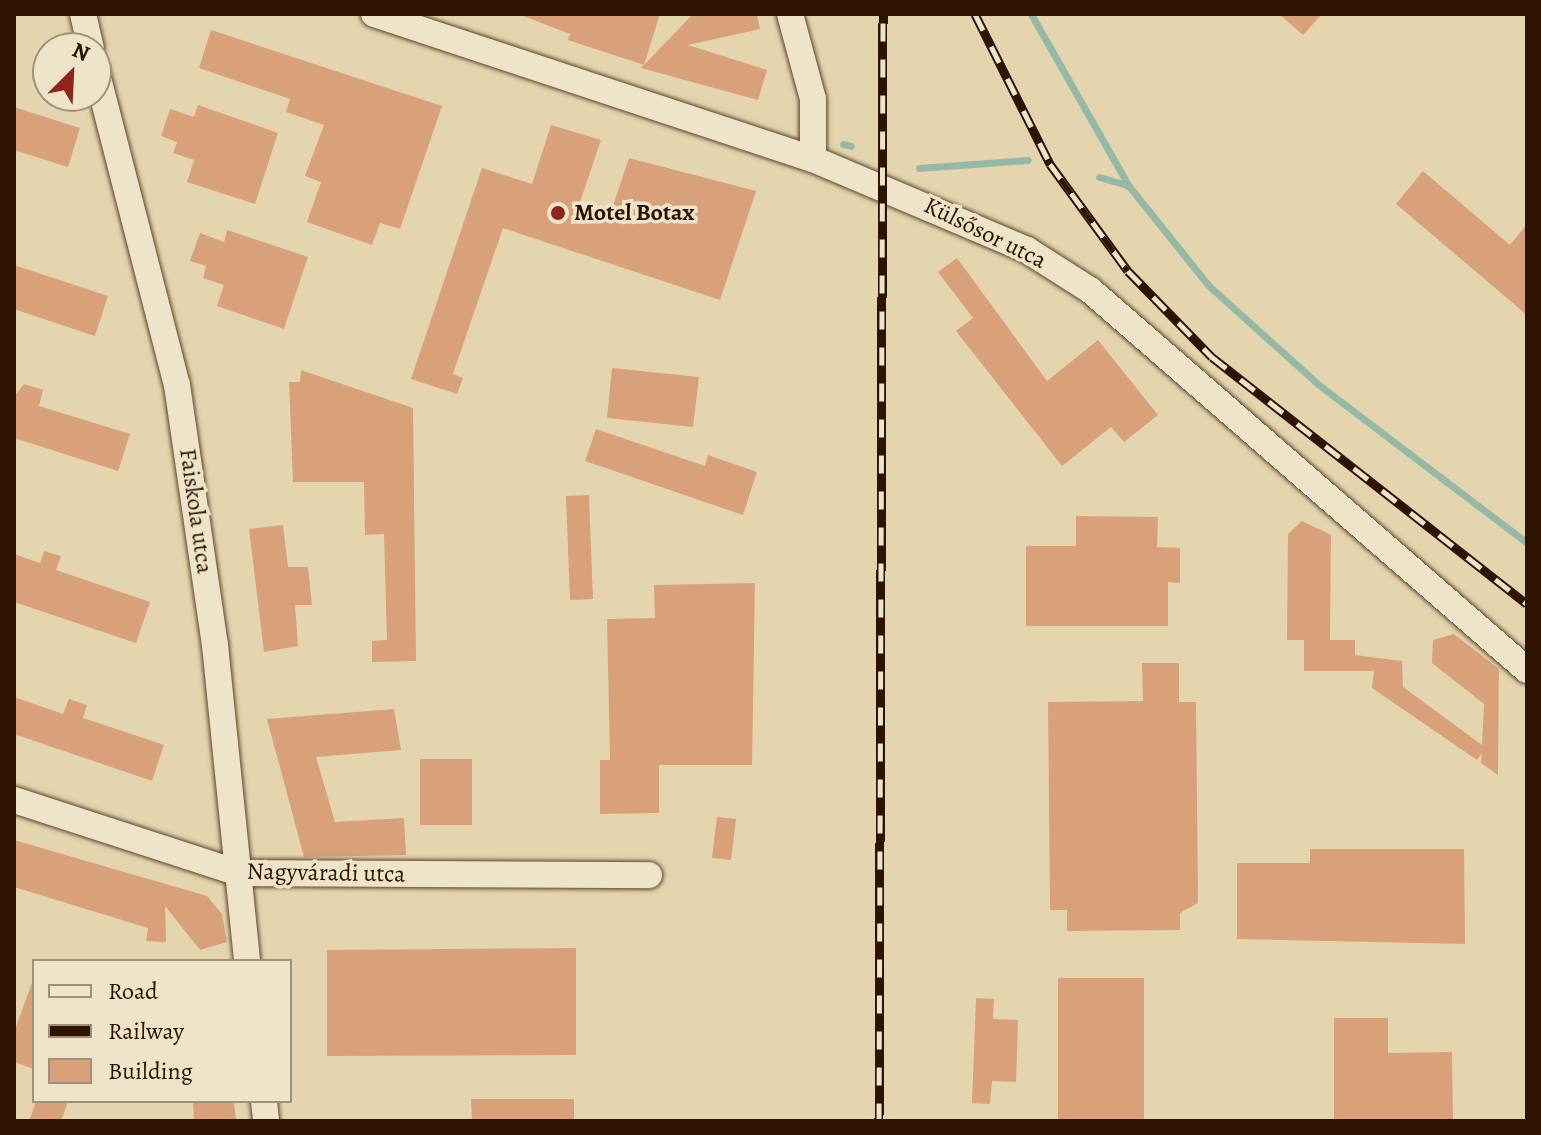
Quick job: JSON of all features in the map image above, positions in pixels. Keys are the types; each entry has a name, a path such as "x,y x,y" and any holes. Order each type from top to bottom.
{"street":[{"name":"Külsősor utca","path":"374,14 813,159 1027,250 1090,290 1527,670"},
{"path":"790,14 813,99 813,159"},
{"name":"Faiskola utca","path":"107,112 177,385 239,873 247,959"},
{"name":"Nagyváradi utca","path":"14,800 239,873 649,875"}],"building":[{"path":"518,14 660,14 644,65 568,40 570,34"},
{"path":"693,14 757,14 760,29 688,45 767,70 758,100 641,68"},
{"path":"1279,14 1322,14 1303,35"},
{"path":"211,30 442,106 400,229 380,223 372,245 307,222 321,182 305,176 324,125 286,112 290,99 199,68"},
{"path":"198,105 278,133 255,204 187,182 194,160 173,153 177,142 161,136 170,109 194,117"},
{"path":"14,107 80,128 68,167 14,150"},
{"name":"Motel Botax","path":"551,125 601,140 578,208 609,218 629,158 756,191 720,300 503,228 453,374 463,378 457,394 411,379 482,168 532,184"},
{"path":"1423,171 1510,245 1527,224 1527,315 1396,204"},
{"path":"227,230 308,257 284,329 217,306 224,285 203,278 206,266 190,261 200,233 224,242"},
{"path":"957,258 1047,381 1098,340 1158,415 1124,442 1111,427 1062,466 956,331 973,318 938,272"},
{"path":"14,265 108,296 95,336 14,309"},
{"path":"612,368 699,377 693,427 607,418"},
{"path":"301,370 413,408 416,661 372,662 372,641 387,640 384,534 365,535 364,482 293,482 289,382 300,382"},
{"path":"24,384 43,390 39,406 130,434 118,471 14,438 14,397"},
{"path":"596,429 705,466 708,455 757,472 743,515 585,461"},
{"path":"589,495 593,599 570,600 566,496"},
{"path":"1076,516 1158,517 1157,547 1180,548 1180,583 1168,582 1168,626 1026,626 1026,546 1076,546"},
{"path":"1302,521 1331,535 1330,640 1355,640 1355,655 1402,661 1403,687 1482,745 1484,704 1432,663 1433,640 1454,634 1499,669 1498,775 1481,763 1482,753 1477,760 1372,688 1374,671 1304,671 1304,640 1287,640 1288,534"},
{"path":"283,525 288,567 308,567 312,605 295,605 298,646 264,652 249,529"},
{"path":"44,551 61,556 56,570 150,602 136,643 14,602 14,554 40,563"},
{"path":"755,583 752,765 659,765 659,813 600,814 600,760 610,760 607,619 655,618 654,585"},
{"path":"1142,663 1179,663 1179,702 1196,702 1198,903 1180,913 1180,930 1067,931 1067,910 1050,910 1048,702 1143,701"},
{"path":"14,697 63,714 69,699 87,705 83,718 164,745 152,781 14,734"},
{"path":"394,709 401,750 316,757 335,822 404,818 406,855 304,857 267,719"},
{"path":"420,759 472,759 472,825 420,825"},
{"path":"717,817 736,819 731,860 712,858"},
{"path":"14,840 207,896 222,914 227,942 200,950 165,906 166,942 146,941 148,928 14,887"},
{"path":"1310,849 1464,849 1465,944 1237,939 1237,863 1310,863"},
{"path":"576,948 576,1055 327,1056 327,950"},
{"path":"1058,978 1144,978 1144,1121 1058,1121"},
{"path":"32,983 32,1068 14,1062 14,1032"},
{"path":"976,998 994,999 993,1019 1018,1020 1016,1082 992,1081 990,1104 972,1103"},
{"path":"1334,1018 1388,1018 1388,1053 1452,1052 1453,1121 1334,1121"},
{"path":"471,1099 574,1099 574,1121 472,1121"},
{"path":"35,1103 67,1103 61,1121 29,1121"},
{"path":"193,1103 234,1103 236,1121 194,1121"}],"waterway":[{"path":"1031,14 1128,185 1208,285 1319,385 1527,543"},
{"path":"843,144 851,146"},
{"path":"919,168 1028,160"},
{"path":"1099,177 1127,185"}],"railway":[{"path":"879,1121 883,14"},
{"path":"975,14 1050,164 1128,271 1212,357 1527,604"}],"place":[{"name":"Motel Botax","path":"558,213"}]}
